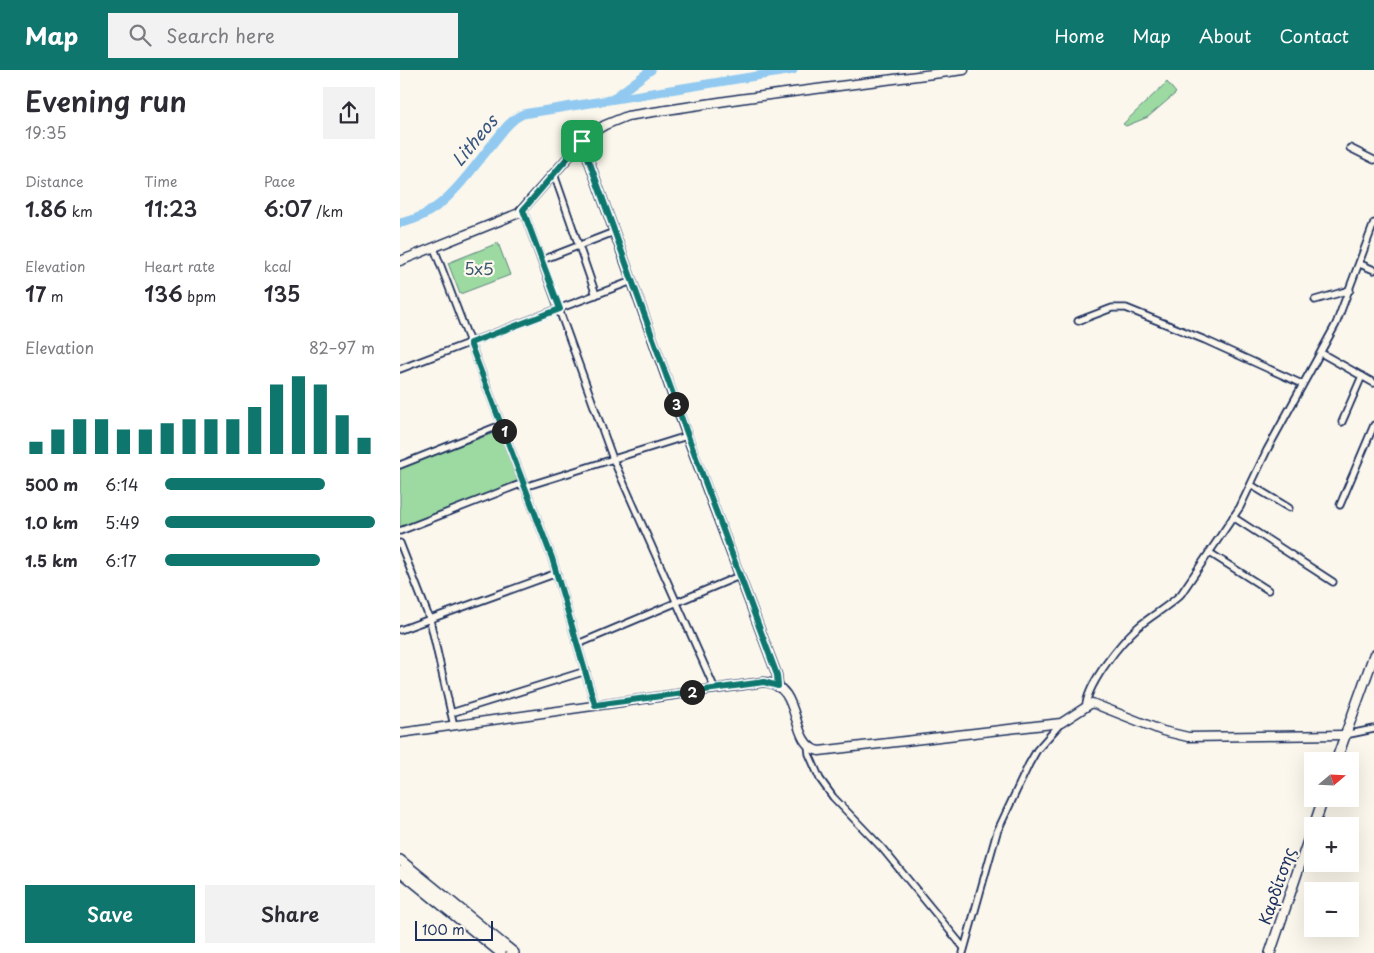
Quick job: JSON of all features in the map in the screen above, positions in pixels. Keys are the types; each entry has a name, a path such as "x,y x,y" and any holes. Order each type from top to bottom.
{"main road":[{"path":"1339,752 1374,655"},
{"name":"Καρδίτσης","path":"1270,953 1304,854"},
{"path":"400,860 514,953"},
{"path":"400,870 500,953"}],"street":[{"path":"400,261 508,219 523,210 582,141 605,125 642,112 964,70"},
{"path":"582,141 739,576 777,675 778,686"},
{"path":"1350,148 1374,160"},
{"path":"554,174 596,295"},
{"path":"523,210 613,459 715,689"},
{"path":"808,745 815,750 826,750 1061,723 1071,718 1086,704 1091,690 1120,646 1138,627 1170,605 1181,594 1233,517 1302,384 1336,324 1374,223"},
{"path":"542,260 614,232"},
{"path":"434,248 557,573 595,705"},
{"path":"1360,264 1374,270"},
{"path":"400,370 632,281"},
{"path":"1315,300 1350,290"},
{"path":"1078,321 1112,308 1126,308 1205,340 1302,384"},
{"path":"1320,353 1374,383"},
{"path":"1342,422 1362,376"},
{"path":"400,465 501,425"},
{"path":"1340,505 1374,425"},
{"path":"400,530 524,485 688,436"},
{"path":"1251,485 1289,508"},
{"path":"1233,517 1332,582"},
{"path":"400,543 430,620 454,726"},
{"path":"1210,553 1268,590"},
{"path":"400,630 557,573"},
{"path":"578,644 739,576"},
{"path":"451,713 586,671"},
{"path":"400,733 764,682 778,686 788,697 808,745 812,761 829,793 882,848 963,951"},
{"path":"1086,704 1099,704 1159,730 1188,737 1345,735 1374,730"},
{"path":"963,951 997,832 1037,750 1061,723"}],"green space":[{"path":"1167,82 1176,93 1148,117 1126,126 1123,124"},
{"name":"5x5","path":"498,243 510,275 460,294 448,263"},
{"path":"499,431 518,481 400,527 400,468"}],"waterway":[{"path":"615,97 651,70"},
{"name":"Litheos","path":"400,223 431,211 444,201 467,176 506,127 515,118 523,114 793,70"}],"route":[{"path":"582,141 739,576 777,675 778,686 764,682 595,705 552,558 470,343 560,309 523,210 582,141"}]}
